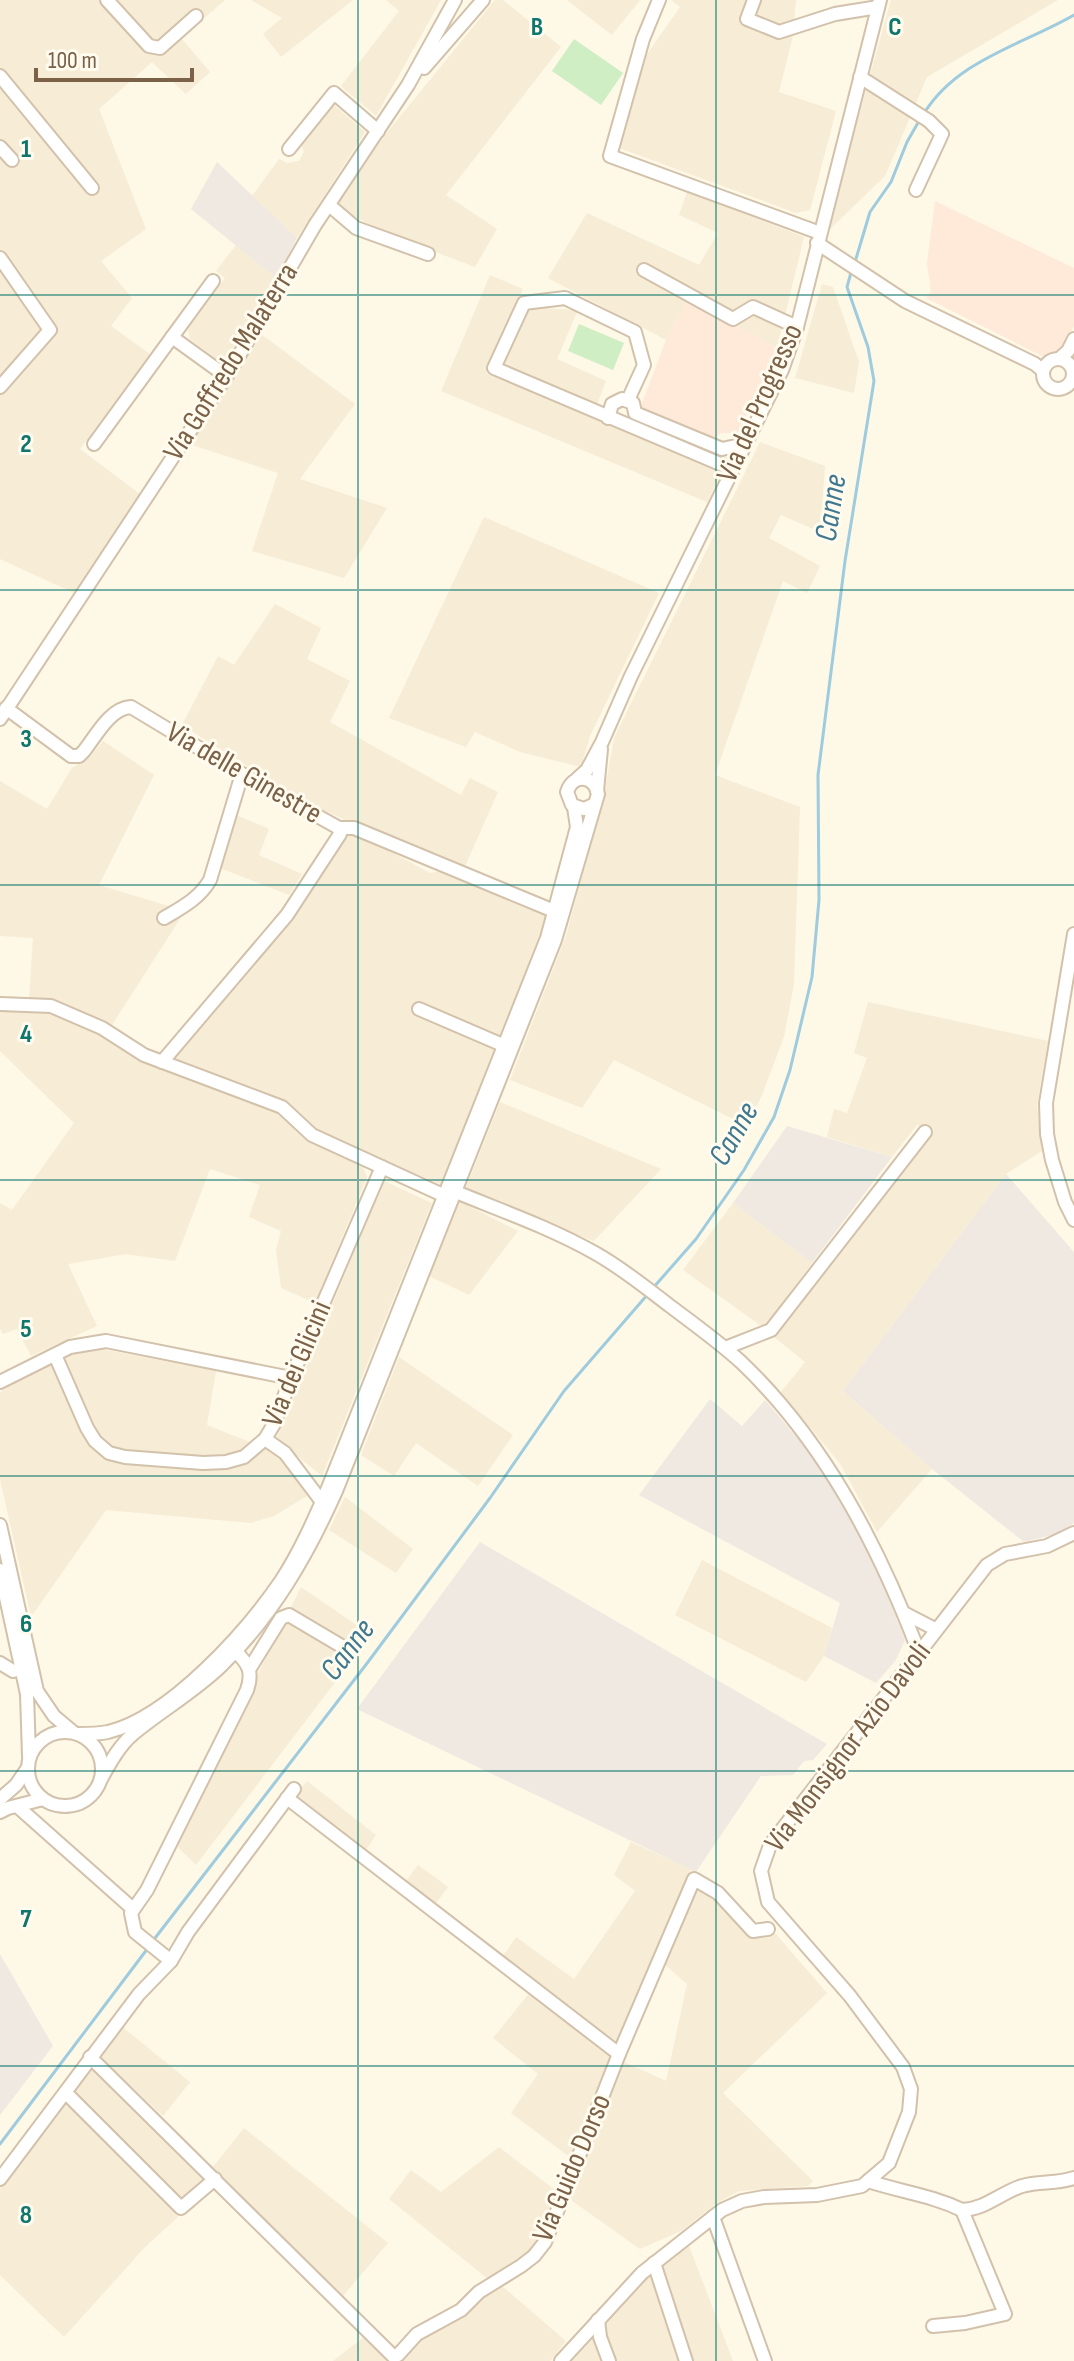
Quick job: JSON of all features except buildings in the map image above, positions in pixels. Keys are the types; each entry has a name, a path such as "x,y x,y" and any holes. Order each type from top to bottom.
{"street":[{"path":"107,0 149,46 160,48 196,16"},
{"name":"Via Goffredo Malaterra","path":"3,714 226,376 329,205 408,85 455,0"},
{"path":"408,85 483,0"},
{"path":"659,0 638,53 610,156 818,238 834,254 905,301 1056,359"},
{"path":"754,0 747,19 779,32 879,3"},
{"name":"Via del Progresso","path":"602,742 782,370 797,327 879,3"},
{"path":"0,76 92,188"},
{"path":"860,77 929,121 942,134 916,190"},
{"path":"289,149 334,93 378,131"},
{"path":"0,147 12,160"},
{"path":"329,205 356,228 428,254"},
{"path":"0,258 50,330 0,387"},
{"path":"644,270 733,319 753,307 797,327"},
{"path":"94,444 213,281"},
{"path":"628,400 644,365 635,332 565,298 524,303 494,368 732,469"},
{"path":"172,337 226,376"},
{"path":"608,418 616,400 628,400 633,403 635,413 722,449 745,444"},
{"name":"Via delle Ginestre","path":"3,714 71,756 79,756 114,714 131,707 339,828 354,828 554,911"},
{"path":"593,805 584,809 574,807 569,802 567,792 571,782 587,770 602,742"},
{"path":"0,1799 16,1785 33,1748 51,1734 108,1732 128,1725 187,1685 239,1634 282,1580 322,1502 555,940 597,791 602,742"},
{"path":"164,918 188,904 210,880 242,774"},
{"path":"578,778 588,779 597,791"},
{"path":"0,1570 27,1694 29,1781 43,1799 54,1805 78,1804 96,1790 118,1750 133,1734 193,1691 235,1651 289,1584 321,1524 547,938 577,827 574,807"},
{"path":"162,1062 287,915 340,834 339,828"},
{"path":"1074,934 1046,1103 1052,1160 1074,1220"},
{"path":"0,1004 40,1003 51,1006 102,1028 144,1055 282,1107 312,1135 382,1167 561,1236 595,1252 622,1270 725,1348 772,1395 816,1447 859,1519 904,1613 918,1650"},
{"path":"419,1009 505,1046"},
{"path":"725,1348 771,1330 925,1132"},
{"name":"Via dei Glicini","path":"55,1355 87,1428 95,1441 109,1453 200,1463 226,1462 244,1457 265,1439 274,1424 382,1167"},
{"path":"0,1382 79,1345 106,1341 291,1378"},
{"path":"265,1439 285,1453 322,1502"},
{"path":"0,1525 37,1691 54,1716 95,1747 100,1757 101,1779"},
{"name":"Via Monsignor Azio Davoli","path":"768,1929 768,1902 761,1871 770,1845 918,1650 995,1558 1047,1546 1074,1533"},
{"path":"904,1613 935,1629"},
{"path":"250,1668 281,1618 289,1615 343,1647"},
{"path":"166,1957 135,1932 131,1921 133,1909 147,1890 247,1690 250,1668 235,1651"},
{"path":"0,1663 13,1671 22,1669"},
{"path":"0,2179 291,1794 619,2054"},
{"path":"0,1812 43,1799"},
{"path":"17,1806 133,1909"},
{"name":"Via Guido Dorso","path":"90,2057 393,2356 398,2355 417,2334 461,2310 479,2292 534,2256 545,2242 619,2054 694,1879 718,1893 753,1931 768,1929"},
{"path":"561,2361 642,2273 713,2217 742,2201 817,2195 862,2186 889,2163 909,2112 911,2089 903,2067 850,1996 768,1902"},
{"path":"768,1929 790,1928"},
{"path":"66,2093 181,2208 215,2179"},
{"path":"868,2181 933,2197 962,2210 977,2210 1027,2185 1074,2178"},
{"path":"933,2326 1005,2314 962,2210"},
{"path":"713,2217 765,2361"},
{"path":"654,2263 686,2361"},
{"path":"598,2320 600,2337 609,2361"}],"shaded area":[{"path":"0,0 225,0 181,38 210,72 186,94 152,62 99,109 146,229 101,261 132,298 111,326 150,354 80,449 140,494 74,593 0,559"},
{"path":"251,0 353,0 281,57 263,34 282,18"},
{"path":"386,0 441,0 376,116 341,86 399,11"},
{"path":"495,0 503,0 561,47 446,195 497,229 475,267 385,233 336,206 385,135"},
{"path":"567,0 640,0 612,35"},
{"path":"671,0 796,0 793,36 779,92 836,111 810,210 796,213 619,148 638,67 680,7"},
{"path":"891,0 1058,0 927,77 885,176 826,233"},
{"path":"334,105 365,132 297,238 252,196 279,159 287,163 299,161 304,152 301,144"},
{"path":"217,162 297,238 276,278 191,209"},
{"path":"687,192 804,237 777,348 688,300 666,340 548,278 587,213 699,265 718,233 679,215"},
{"path":"935,201 1074,268 1074,325 1064,350 1048,359 926,298 931,292 927,263"},
{"path":"236,245 276,278 228,361 218,360 190,339 188,329 225,278 216,271"},
{"path":"490,275 523,289 486,373 722,472 707,502 441,391"},
{"path":"822,284 833,287 859,362 854,393 795,378"},
{"path":"688,300 777,348 738,433 721,433 713,440 640,408 666,340"},
{"path":"529,307 578,310 557,359 606,381 597,405 502,366"},
{"path":"261,334 355,404 300,479 387,508 344,578 252,551 278,473 189,444"},
{"path":"760,442 825,466 820,532 781,515 769,538 820,566 807,593 783,581 715,775 800,807 794,984 784,1037 747,1126 614,1060 582,1108 510,1080 566,936 604,795 614,738"},
{"path":"484,517 659,593 590,736 581,767 520,752 475,732 466,747 389,718"},
{"path":"275,604 321,628 307,659 350,681 330,722 461,795 470,778 498,792 465,866 434,852 430,860 294,796 182,725 218,656 234,665"},
{"path":"103,741 154,775 99,885 185,911 110,1028 44,998 29,999 33,938 0,936 0,781 47,809 72,768 91,756"},
{"path":"234,814 269,829 259,855 302,874 289,895 220,868"},
{"path":"348,832 354,832 430,873 445,871 548,913 441,1184 315,1131 302,1115 280,1099 170,1061 291,918"},
{"path":"868,1002 1048,1041 1037,1105 1042,1151 1006,1174 843,1391 932,1469 877,1532 841,1465 781,1392 805,1362 774,1337 934,1130 917,1125 892,1157 827,1137 834,1109 847,1113 867,1058 854,1053"},
{"path":"0,1008 40,1008 102,1033 124,1049 288,1116 306,1138 362,1164 367,1177 315,1303 281,1288 276,1250 281,1231 249,1217 260,1185 210,1169 175,1261 126,1254 68,1264 97,1326 31,1356 17,1329 3,1334 0,1329 0,1203 12,1210 74,1123 0,1051"},
{"path":"500,1102 661,1169 594,1241 496,1204 465,1190"},
{"path":"787,1126 892,1157 812,1263 733,1203"},
{"path":"1006,1174 1074,1252 1074,1523 1056,1534 1024,1542 932,1469 843,1391"},
{"path":"384,1181 432,1203 322,1476 276,1439"},
{"path":"459,1201 518,1231 469,1295 429,1276"},
{"path":"733,1203 812,1263 764,1328 683,1270"},
{"path":"91,1347 216,1371 207,1425 280,1454 307,1496 274,1516 251,1523 106,1510 31,1617 0,1479 0,1392 31,1373"},
{"path":"399,1357 513,1435 478,1486 416,1443 394,1476 361,1455"},
{"path":"710,1399 742,1426 765,1400 816,1460 852,1521 905,1640 896,1660 876,1683 824,1656 840,1603 639,1495"},
{"path":"345,1497 413,1549 396,1573 329,1530"},
{"path":"480,1542 827,1744 813,1760 804,1761 793,1775 761,1776 696,1872 357,1709"},
{"path":"702,1560 832,1628 824,1656 806,1682 675,1615"},
{"path":"301,1587 371,1635 196,1865 174,1843"},
{"path":"307,1781 376,1835 363,1854 293,1799"},
{"path":"631,1842 691,1869 617,2045 501,1959 516,1937 574,1979 635,1891 614,1875"},
{"path":"418,1865 448,1887 434,1906 404,1884"},
{"path":"696,1885 717,1898 741,1928 756,1937 769,1938 775,1933 827,1993 723,2093 813,2181 808,2186 739,2191 717,2203 681,2231 640,2249 568,2198 624,2062 666,2081 687,1984 663,1963"},
{"path":"0,1954 53,2046 0,2115"},
{"path":"531,1991 613,2057 571,2158 511,2113 538,2074 493,2038"},
{"path":"120,2025 190,2082 163,2116 98,2055"},
{"path":"93,2067 205,2177 181,2198 74,2093"},
{"path":"66,2103 178,2217 145,2247 64,2337 0,2275 0,2189"},
{"path":"244,2128 388,2243 342,2297 213,2167"},
{"path":"499,2147 559,2193 534,2249 488,2279 389,2199 411,2170 441,2192"},
{"path":"689,2246 733,2361 572,2361 651,2274"},
{"path":"503,2287 566,2341 550,2361 396,2361 406,2356 416,2341"},
{"path":"364,2337 389,2361 333,2361"}],"green space":[{"path":"574,39 623,73 601,105 552,71"},
{"path":"579,324 624,343 613,370 568,351"}],"waterway":[{"name":"Canne","path":"923,115 953,80 972,67 1074,15"},
{"name":"Canne","path":"855,262 870,212 891,182 919,121"},
{"name":"Canne","path":"653,1288 696,1239 744,1170 774,1117 790,1070 812,977 819,900 818,775 845,561 874,381 868,347 847,287 852,269"},
{"name":"Canne","path":"152,1942 368,1662 490,1498 564,1391 648,1294"},
{"name":"Canne","path":"0,2144 148,1948"}]}
